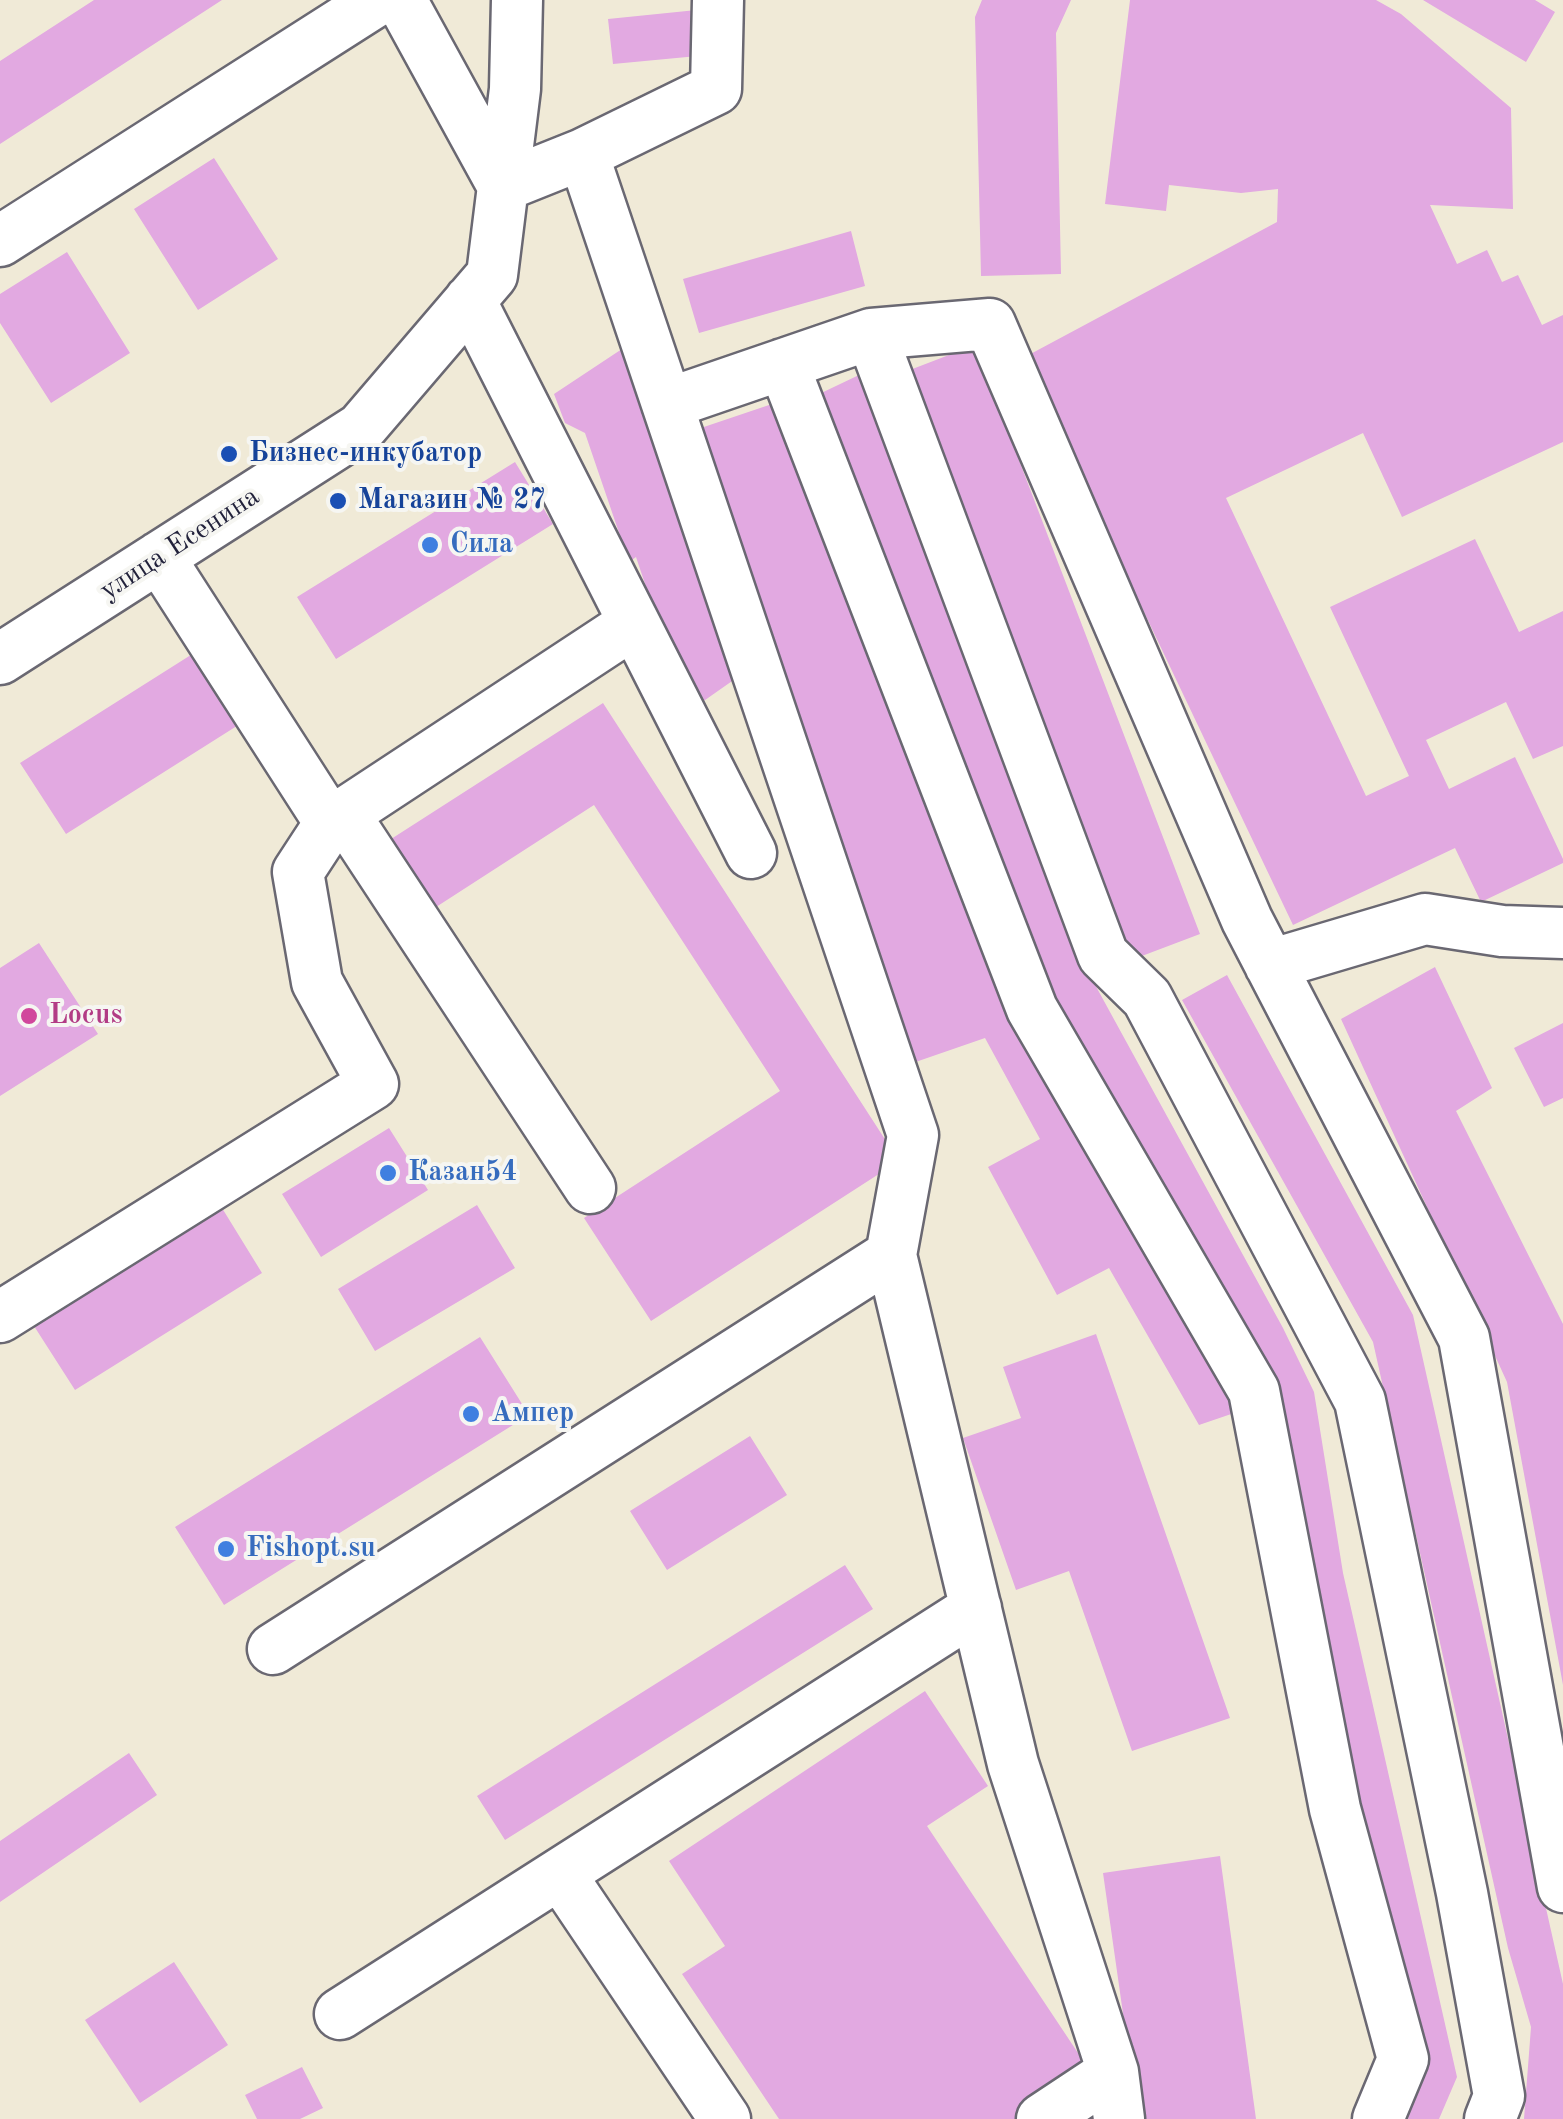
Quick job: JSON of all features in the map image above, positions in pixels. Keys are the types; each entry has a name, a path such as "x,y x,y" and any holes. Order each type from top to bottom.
{"street":[{"path":"0,241 378,0"},
{"path":"400,0 503,186 583,154 716,89 718,0"},
{"name":"улица Есенина","path":"0,659 361,428 492,275 514,89 517,0"},
{"path":"583,154 913,1135 890,1255 1013,1764 1116,2096 1042,2119"},
{"path":"470,300 751,853"},
{"path":"667,404 871,334 990,324 1270,965 1464,1338 1563,1887"},
{"path":"871,334 1103,955 1147,998 1360,1401 1462,1893 1498,2096 1490,2119"},
{"path":"784,364 1032,1009 1254,1391 1335,1809 1403,2059 1378,2119"},
{"path":"159,557 590,1188"},
{"path":"0,1316 373,1084 316,982 298,872 337,818 634,623"},
{"path":"1270,965 1425,920 1502,932 1563,933"},
{"path":"273,1649 890,1255"},
{"path":"340,2014 976,1608"},
{"path":"560,1874 725,2119"}],"building":[{"path":"94,0 222,0 0,144 0,61"},
{"path":"982,0 1071,0 1056,33 1061,274 981,276 975,17"},
{"path":"1130,0 1376,0 1401,14 1511,108 1513,209 1430,205 1457,264 1487,250 1502,282 1518,275 1542,325 1563,315 1563,442 1402,517 1363,433 1226,498 1366,796 1409,776 1330,607 1475,539 1519,632 1563,611 1563,746 1533,759 1506,702 1426,740 1449,789 1515,757 1563,859 1563,863 1481,902 1455,848 1293,925 1023,358 1277,222 1278,189 1241,193 1169,185 1166,211 1105,204"},
{"path":"1423,0 1535,0 1555,12 1526,62"},
{"path":"736,6 740,52 613,64 608,19"},
{"path":"214,158 278,259 198,310 134,209"},
{"path":"851,231 865,286 699,333 683,279"},
{"path":"67,252 130,353 51,403 0,323 0,294"},
{"path":"628,345 735,679 688,712 636,557 629,562 585,433 565,423 554,394"},
{"path":"975,345 1200,934 1126,962 902,373"},
{"path":"859,375 1087,970 1283,1328 1314,1392 1343,1573 1457,2077 1439,2119 1392,2119 1278,1415 1045,998 815,396"},
{"path":"775,403 1240,1411 1199,1425 1109,1268 1057,1295 988,1167 1040,1139 985,1038 904,1066 692,431"},
{"path":"515,462 553,524 336,659 297,597"},
{"path":"194,653 240,724 66,834 20,763"},
{"path":"603,703 899,1161 651,1321 584,1218 780,1091 594,805 433,909 388,841"},
{"path":"39,943 98,1034 0,1096 0,968"},
{"path":"1435,967 1492,1088 1456,1111 1563,1324 1563,1685 1507,1382 1341,1019"},
{"path":"1227,975 1413,1315 1563,1984 1563,2119 1524,2119 1531,2027 1508,1948 1373,1342 1182,1000"},
{"path":"1563,1023 1563,1098 1544,1107 1514,1048"},
{"path":"389,1128 428,1190 321,1257 282,1194"},
{"path":"477,1205 515,1268 375,1351 338,1289"},
{"path":"222,1208 262,1273 75,1390 34,1326"},
{"path":"1096,1334 1230,1718 1132,1751 1069,1571 1016,1590 963,1438 1021,1418 1003,1367"},
{"path":"480,1337 529,1415 224,1605 175,1527"},
{"path":"750,1436 787,1495 667,1570 630,1511"},
{"path":"845,1565 873,1609 505,1840 477,1796"},
{"path":"925,1691 988,1786 927,1826 1090,2071 1017,2119 779,2119 682,1974 725,1946 669,1861"},
{"path":"129,1753 157,1795 0,1902 0,1841"},
{"path":"1220,1856 1256,2119 1138,2119 1103,1873"},
{"path":"174,1962 228,2045 140,2103 85,2020"},
{"path":"302,2067 323,2108 300,2119 257,2119 245,2095"}],"place":[{"name":"Бизнес-инкубатор","path":"229,454"},
{"name":"Магазин № 27","path":"338,501"},
{"name":"Сила","path":"430,545"},
{"name":"Locus","path":"29,1016"},
{"name":"Казан54","path":"388,1173"},
{"name":"Ампер","path":"471,1414"},
{"name":"Fishopt.su","path":"226,1549"}]}
